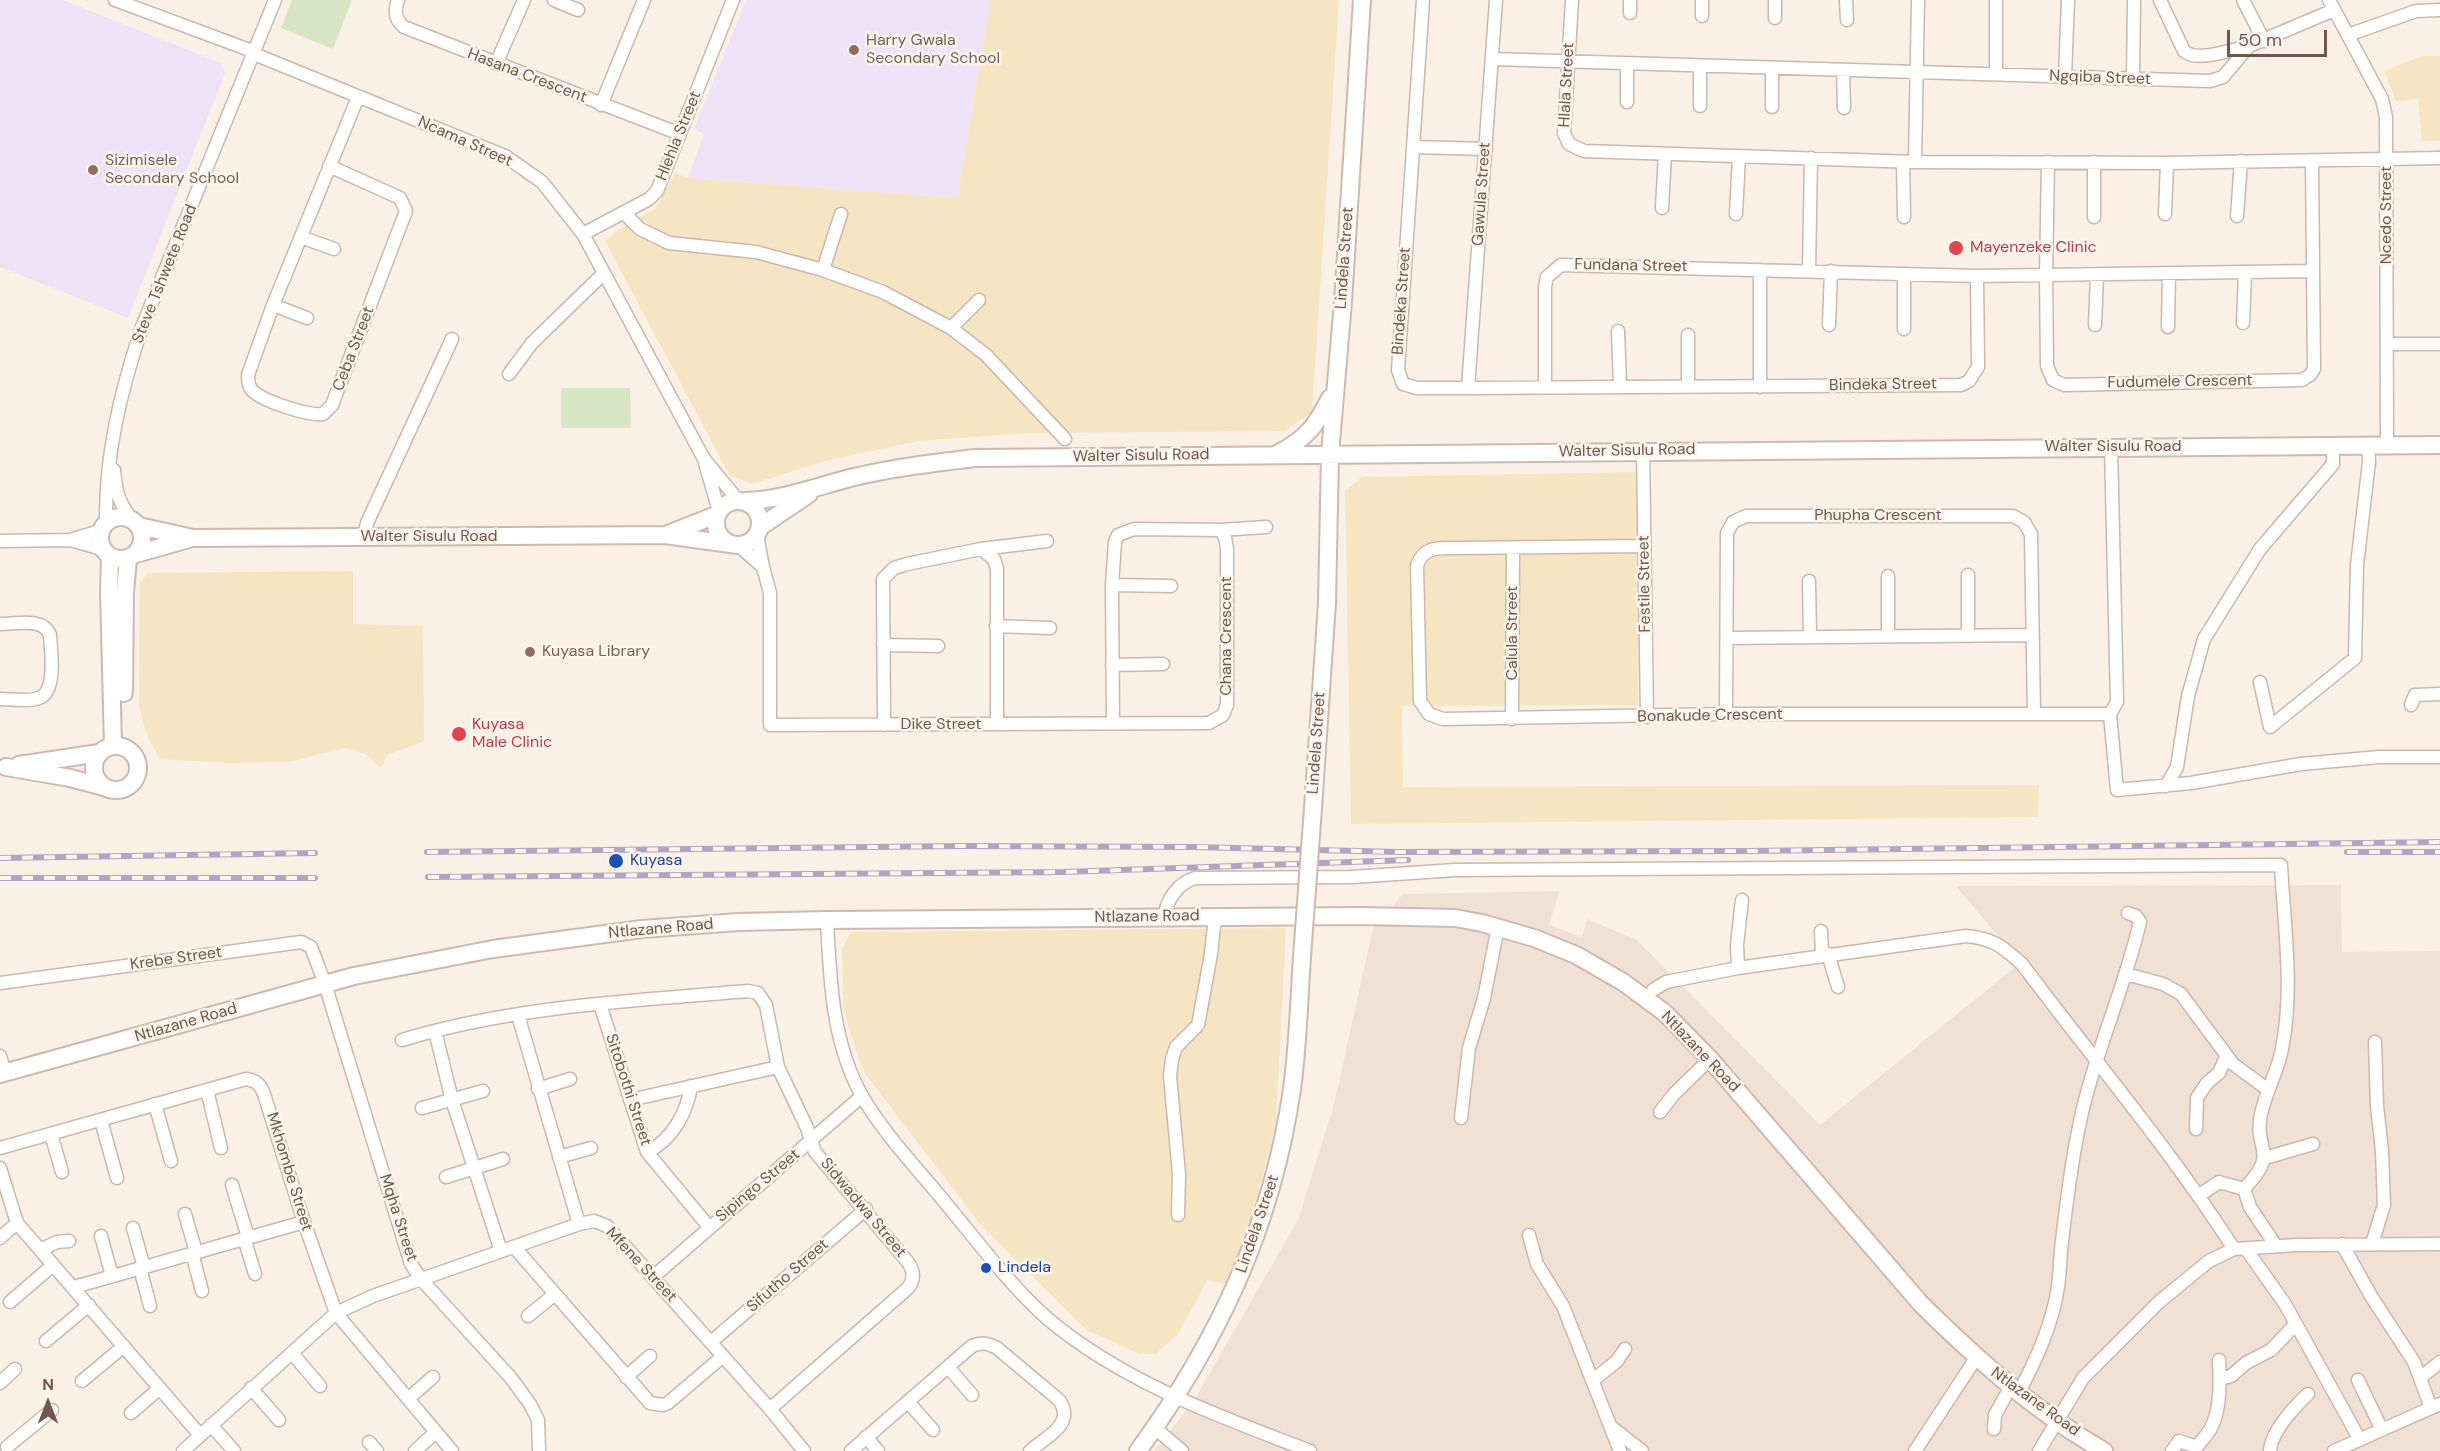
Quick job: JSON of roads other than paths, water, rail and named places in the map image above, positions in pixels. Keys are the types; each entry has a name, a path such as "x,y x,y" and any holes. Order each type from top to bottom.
{"street":[{"name":"Ncama Street","path":"115,0 247,49 254,54 505,156 542,182 583,234 704,459 742,501"},
{"name":"Steve Tshwete Road","path":"103,526 114,431 125,379 142,327 275,0"},
{"name":"Hasana Crescent","path":"398,0 395,12 404,27 680,134"},
{"path":"496,64 524,0"},
{"path":"554,0 578,10"},
{"path":"601,105 644,0"},
{"name":"Hlehla Street","path":"583,234 649,200 657,191 733,0"},
{"name":"Lindela Street","path":"1138,1451 1204,1351 1253,1249 1272,1189 1292,1088 1327,603 1330,454 1343,302 1362,0"},
{"name":"Bindeka Street","path":"1423,0 1398,370 1403,384 1410,387 1468,388 1960,385 1969,381 1978,367 1977,276"},
{"name":"Gawula Street","path":"1468,388 1496,0"},
{"name":"Hlala Street","path":"1572,0 1564,134 1569,144 1584,151 1909,162 2167,163 2440,159"},
{"path":"1630,0 1630,13"},
{"path":"1702,0 1702,16"},
{"path":"1774,18 1775,0"},
{"path":"1846,0 1847,20"},
{"path":"1904,218 1917,72 1918,0"},
{"path":"1996,0 1996,73"},
{"path":"2065,77 2068,0"},
{"path":"2133,79 2134,0"},
{"path":"2160,0 2184,51 2189,56 2199,57 2264,41 2332,5"},
{"path":"2243,0 2264,41"},
{"name":"Ncedo Street","path":"2332,5 2382,99 2386,117 2387,444"},
{"path":"2348,35 2416,11 2440,10"},
{"name":"Ngqiba Street","path":"1491,59 2210,81 2223,77 2249,46"},
{"path":"1627,64 1627,102"},
{"path":"1700,66 1700,106"},
{"path":"1772,68 1772,107"},
{"path":"1843,70 1844,108"},
{"name":"Ceba Street","path":"329,166 400,198 406,211 332,405 323,414 311,415 260,396 252,390 248,382 249,369 273,305 329,166 358,97"},
{"path":"1413,147 1486,148"},
{"path":"1662,208 1665,154"},
{"path":"1736,214 1739,156"},
{"path":"1809,271 1811,158"},
{"path":"2237,216 2241,161"},
{"name":"Fudumele Crescent","path":"2048,162 2047,366 2053,380 2064,385 2302,380 2310,375 2314,369 2312,161"},
{"path":"2094,162 2094,218"},
{"path":"2165,214 2167,163"},
{"path":"624,213 640,229 669,243 756,252 823,270 883,291 951,328 986,355 1065,439"},
{"path":"823,270 841,214"},
{"path":"301,237 334,249"},
{"name":"Fundana Street","path":"1545,387 1545,287 1547,277 1556,268 1571,264 1977,276 2312,271"},
{"path":"1760,270 1760,387"},
{"path":"1828,325 1831,271"},
{"path":"509,374 532,343 603,273"},
{"path":"2243,323 2245,273"},
{"path":"1904,274 1904,329"},
{"path":"2168,327 2169,274"},
{"path":"2096,325 2097,275"},
{"path":"951,328 979,300"},
{"path":"273,305 307,318"},
{"path":"1618,331 1620,386"},
{"path":"1688,335 1688,387"},
{"path":"364,537 367,523 453,339"},
{"path":"2387,344 2440,344"},
{"path":"1277,455 1306,436 1318,421 1334,390"},
{"path":"2166,786 2177,767 2188,696 2204,639 2260,549 2332,464 2332,445"},
{"path":"2260,682 2270,727 2355,658 2357,566 2369,462 2368,445"},
{"name":"Walter Sisulu Road","path":"742,501 763,501 851,478 925,464 975,458 1643,450 2440,445"},
{"path":"2111,447 2117,702 2110,714 2117,790 2166,786 2301,764 2379,757 2440,757"},
{"name":"Festile Street","path":"1643,450 1647,717"},
{"name":"Steve Tshwete Road","path":"112,453 116,491 120,504 136,523"},
{"name":"Ncama Street","path":"704,459 718,513"},
{"name":"Walter Sisulu Road","path":"759,531 818,488"},
{"path":"742,501 758,512 762,567 717,532 715,524 718,513 725,504 742,501"},
{"name":"Walter Sisulu Road","path":"665,535 718,513"},
{"name":"Phupha Crescent","path":"1726,714 1727,533 1733,522 1746,516 2013,516 2024,522 2031,534 2034,713"},
{"path":"70,540 103,526 114,518 123,517 136,523 142,536 141,545 132,556 125,592 112,748 94,767 98,782 104,787"},
{"name":"Walter Sisulu Road","path":"136,523 193,538 665,535 734,545"},
{"path":"103,526 99,540 106,553 109,591 112,748"},
{"path":"1113,723 1112,585 1114,542 1118,535 1134,529 1221,530 1266,527"},
{"name":"Chana Crescent","path":"1113,723 1209,723 1223,715 1227,705 1227,549 1221,530"},
{"path":"734,545 749,543 759,531"},
{"name":"Walter Sisulu Road","path":"132,556 193,538"},
{"path":"0,541 70,540 119,560 132,556"},
{"path":"884,725 883,579 887,573 907,564 981,549 1047,541"},
{"name":"Bonakude Crescent","path":"1644,546 1431,549 1421,556 1418,565 1420,701 1424,707 1433,717 1443,719 1726,714 2110,714"},
{"name":"Calula Street","path":"1512,719 1513,548"},
{"path":"981,549 994,559 997,569 997,724"},
{"name":"Dike Street","path":"762,567 770,593 770,725 1113,723"},
{"path":"1888,576 1888,636"},
{"path":"1968,576 1968,636"},
{"path":"1809,582 1810,637"},
{"path":"1112,585 1171,586"},
{"path":"0,624 39,624 47,628 50,635 51,683 44,696 37,699 0,699"},
{"path":"996,626 1050,628"},
{"path":"1728,638 2032,635"},
{"path":"883,645 938,646"},
{"path":"1112,665 1163,664"},
{"path":"2411,705 2415,695 2440,694"},
{"path":"112,748 131,750 138,762 136,778 131,785 121,790 70,778 3,767 112,748"},
{"path":"1164,917 1166,907 1176,891 1185,881 1195,878 1352,877 1455,870 2281,865 2288,965 2282,1049 2267,1089 2260,1120 2265,1158 2256,1175 2244,1189"},
{"path":"1738,968 1737,945 1743,900"},
{"path":"1994,1429 1995,1415 2039,1353 2058,1288 2061,1243 2077,1136 2096,1062 2126,974 2140,922 2136,916 2128,913"},
{"name":"Ntlazane Road","path":"3,1074 325,984 436,959 559,939 694,925 827,920 1424,916 1455,918 1498,927 1534,938 1576,955 1623,981 1671,1019 1710,1059 1921,1304 1976,1358 2014,1390 2104,1451"},
{"path":"1178,1215 1179,1174 1170,1076 1172,1059 1176,1047 1198,1025 1211,954 1215,917"},
{"path":"827,920 830,989 834,1017 848,1062 862,1096 883,1127 958,1218 1047,1318 1090,1350 1174,1397 1244,1427 1310,1451"},
{"path":"1461,1118 1469,1048 1484,998 1498,927"},
{"path":"1821,931 1825,955 1838,987"},
{"path":"1653,990 1666,982 1738,968 1966,936 1987,938 2002,946 2022,964 2139,1115 2198,1196 2285,1304 2360,1440"},
{"name":"Krebe Street","path":"0,983 301,942 311,948 325,984"},
{"path":"2126,974 2163,984 2181,994 2226,1057 2267,1089"},
{"name":"Mqha Street","path":"325,984 411,1264 421,1279 511,1378 530,1404 538,1420 539,1451"},
{"name":"Sidwadwa Street","path":"402,1040 450,1026 600,1004 748,991 758,993 766,1005 778,1067 815,1152 866,1209 912,1267 913,1282 770,1409"},
{"name":"Sitobothi Street","path":"600,1004 647,1152 709,1227"},
{"path":"518,1015 579,1224"},
{"path":"435,1031 452,1100 501,1251"},
{"path":"2372,1244 2384,1205 2375,1042"},
{"path":"0,1056 3,1074"},
{"path":"2196,1129 2197,1098 2207,1083 2219,1073 2226,1057"},
{"path":"1660,1112 1674,1094 1710,1059"},
{"path":"630,1100 778,1067"},
{"name":"Mkhombe Street","path":"0,1148 246,1079 255,1080 260,1085 336,1313"},
{"path":"538,1089 570,1079"},
{"path":"647,1152 660,1143 683,1116 691,1086"},
{"path":"207,1090 221,1149"},
{"path":"422,1108 483,1091"},
{"name":"Sipingo Street","path":"654,1277 862,1096"},
{"path":"155,1104 171,1161"},
{"path":"101,1120 117,1178"},
{"path":"51,1134 62,1172"},
{"path":"2265,1158 2313,1144"},
{"path":"560,1157 591,1148"},
{"path":"446,1176 503,1159"},
{"path":"0,1168 17,1223 200,1435"},
{"path":"2198,1196 2219,1182 2244,1189"},
{"path":"232,1185 255,1274"},
{"path":"2244,1189 2250,1207 2276,1246"},
{"name":"Sifutho Street","path":"711,1342 866,1209"},
{"path":"185,1214 202,1291"},
{"name":"Mfene Street","path":"183,1451 336,1313 373,1296 579,1224 594,1221 607,1226 654,1277 770,1409 800,1450"},
{"path":"74,1287 304,1222"},
{"path":"0,1238 17,1223"},
{"path":"133,1228 150,1306"},
{"path":"1529,1235 1537,1264 1563,1306 1582,1350 1620,1451"},
{"path":"101,1236 112,1276"},
{"path":"40,1250 57,1242 69,1241"},
{"path":"2334,1451 2435,1406 2414,1362 2371,1296 2342,1244"},
{"path":"2039,1451 2083,1378 2159,1302 2208,1262 2240,1249 2276,1246 2440,1244"},
{"path":"515,1248 645,1400 656,1405 663,1405 722,1357"},
{"path":"10,1302 53,1264"},
{"path":"528,1316 555,1294"},
{"path":"45,1341 89,1305"},
{"path":"336,1313 452,1451"},
{"path":"2220,1379 2231,1376 2246,1363 2271,1350 2295,1325"},
{"path":"851,1451 972,1346 988,1343 1059,1400 1065,1409 1065,1418 1061,1425 1030,1451"},
{"path":"82,1381 124,1346"},
{"path":"1592,1381 1617,1361 1625,1349"},
{"path":"292,1353 320,1386"},
{"path":"626,1377 650,1356"},
{"path":"1915,1451 1976,1358"},
{"path":"2172,1451 2181,1441 2197,1447 2211,1430 2216,1414 2220,1379 2219,1360"},
{"path":"2420,1377 2440,1362"},
{"path":"949,1368 972,1395"},
{"path":"0,1383 15,1369"},
{"path":"408,1399 433,1377"},
{"path":"2358,1380 2382,1430"},
{"path":"131,1413 160,1388"},
{"path":"251,1388 279,1420"},
{"path":"2270,1451 2278,1428 2308,1394"},
{"path":"908,1402 933,1430"},
{"path":"6,1446 52,1410"},
{"path":"211,1425 234,1451"},
{"path":"1609,1426 1642,1451"},
{"path":"1155,1428 1182,1451"},
{"path":"415,1451 436,1432"},
{"path":"866,1437 878,1451"}],"railway":[{"path":"427,852 961,846 1194,847 1398,852 1750,851 2440,842"},
{"path":"2347,852 2440,852"},
{"path":"0,858 315,853"},
{"path":"428,877 1064,872 1408,860"},
{"path":"0,878 315,878"}],"place":[{"name":"Harry Gwala Secondary School","path":"854,50"},
{"name":"Sizimisele Secondary School","path":"93,170"},
{"name":"Mayenzeke Clinic","path":"1956,248"},
{"name":"Kuyasa Library","path":"530,652"},
{"name":"Kuyasa Male Clinic","path":"459,734"},
{"name":"Kuyasa","path":"616,861"},
{"name":"Lindela","path":"986,1268"}]}
